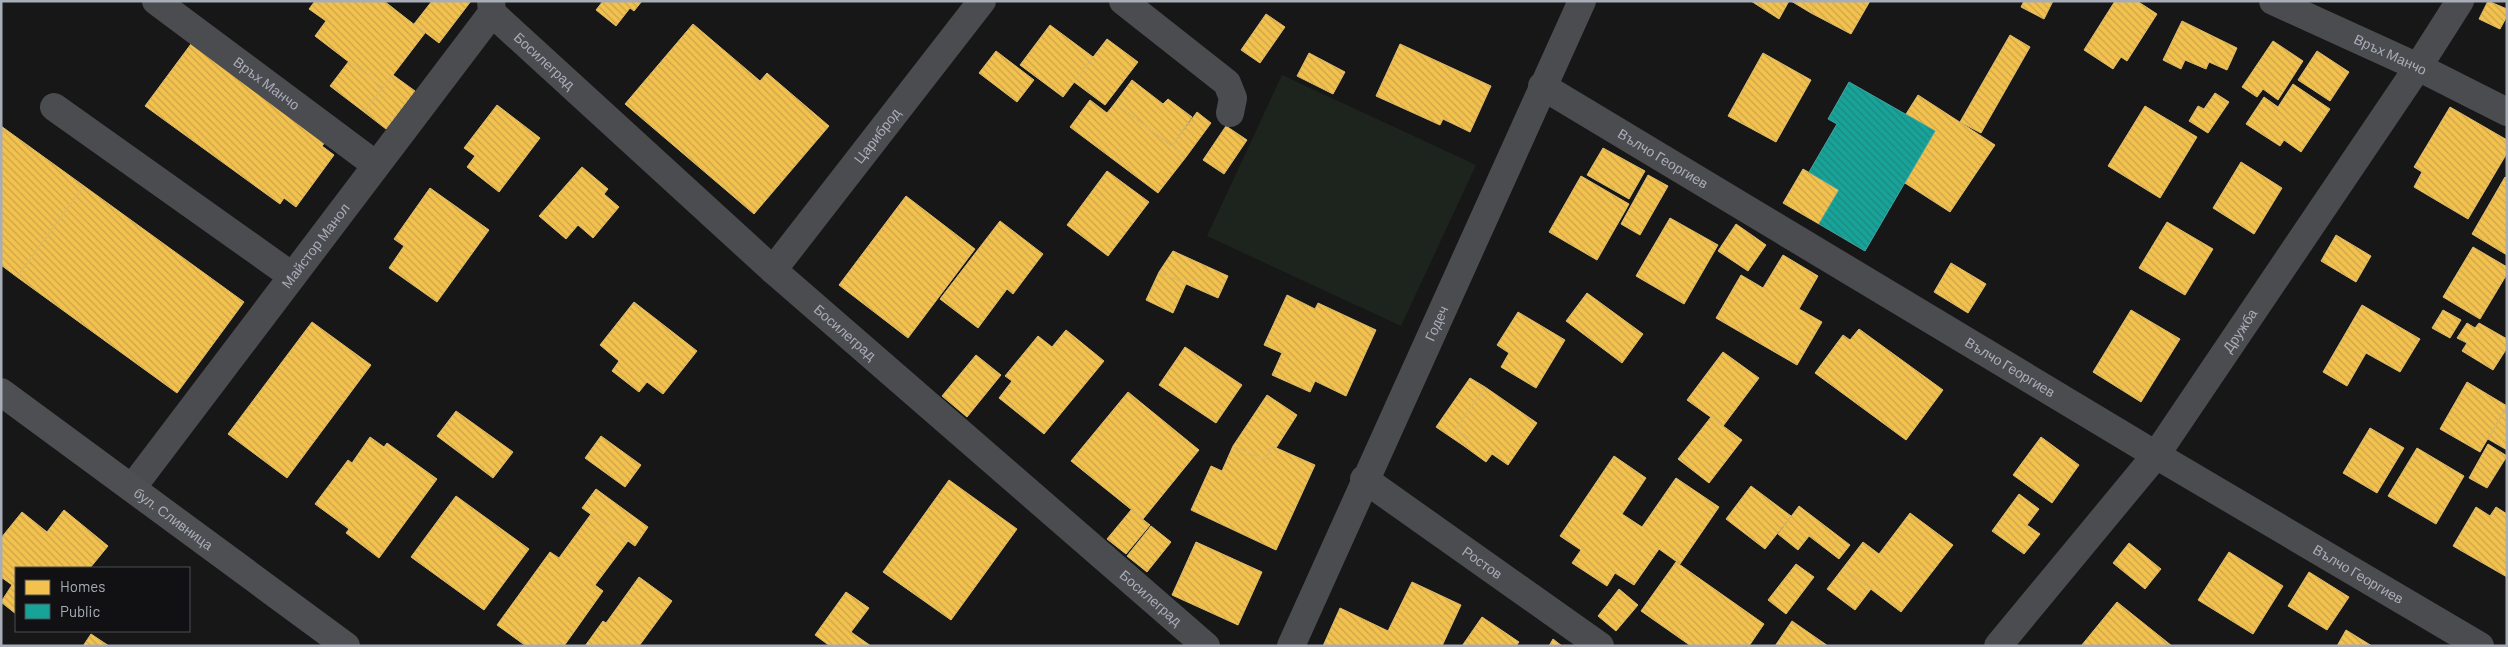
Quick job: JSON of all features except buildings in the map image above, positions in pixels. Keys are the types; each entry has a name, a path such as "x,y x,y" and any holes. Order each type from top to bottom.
{"main road":[{"name":"бул. Сливница","path":"1,392 346,646"}],"street":[{"name":"Връх Манчо","path":"156,1 376,165"},
{"name":"Цариброд","path":"773,270 982,1"},
{"path":"1123,1 1227,83 1233,98 1230,114"},
{"name":"Годеч","path":"1291,646 1364,479 1582,1"},
{"name":"Връх Манчо","path":"2273,1 2418,67 2507,112"},
{"name":"Дружба","path":"1998,646 2156,455 2418,67 2460,1"},
{"name":"Майстор Манол","path":"132,488 376,165 491,7"},
{"name":"Босилеград","path":"491,7 773,270 1206,646"},
{"name":"Вълчо Георгиев","path":"1542,86 2156,455 2480,646"},
{"path":"54,107 292,276"},
{"name":"Ростов","path":"1364,479 1600,646"}],"shaded area":[{"path":"1282,75 1476,165 1401,326 1207,236"}]}
